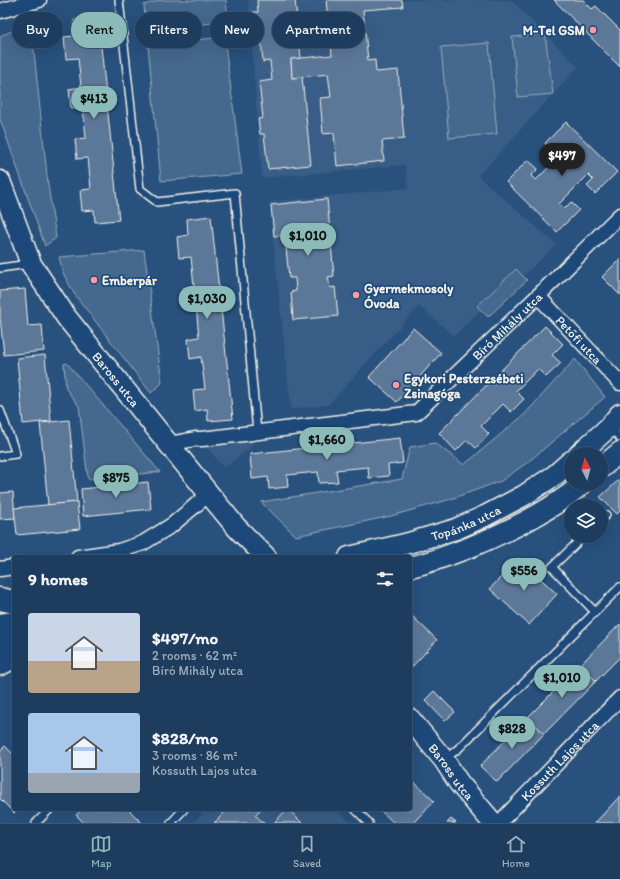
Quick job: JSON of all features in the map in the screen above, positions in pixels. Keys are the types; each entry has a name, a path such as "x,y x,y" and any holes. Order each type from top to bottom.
{"main road":[{"path":"0,599 12,602"},
{"path":"0,664 12,658"}],"street":[{"path":"0,11 39,0"},
{"name":"Baross utca","path":"0,182 31,264 67,318 237,528 264,555"},
{"name":"Bíró Mihály utca","path":"169,444 195,439 416,413 616,219"},
{"name":"Petőfi utca","path":"538,296 620,383"},
{"path":"588,447 616,426"},
{"path":"608,462 620,452"},
{"name":"Topánka utca","path":"358,555 405,544 456,529 523,496 555,475 564,467"},
{"name":"Topánka utca","path":"412,566 452,554 493,538 535,516 566,498 574,491"},
{"path":"92,555 119,551 143,543 172,525 209,494"},
{"path":"0,569 12,567"},
{"path":"0,624 12,622"},
{"path":"0,642 12,642"},
{"name":"Kossuth Lajos utca","path":"499,823 620,698"},
{"name":"Baross utca","path":"412,721 444,760 459,783 493,823"}],"lane":[{"path":"118,0 140,189 157,202 235,193 257,432"},
{"path":"0,268 31,264"},
{"path":"0,410 16,454 0,456"},
{"path":"577,543 552,567 595,612"},
{"path":"444,760 459,748 620,587"},
{"path":"36,823 48,811"},
{"path":"171,823 182,811"},
{"path":"357,811 369,823"}],"shaded area":[{"path":"161,0 226,0 227,12 210,12 210,23 202,24 202,12 145,12 144,5"},
{"path":"248,0 511,0 578,67 478,176 557,245 523,276 515,269 477,305 481,310 454,336 419,306 328,405 291,409 269,202 408,188 405,165 262,178 252,48 264,48 264,12 249,12"},
{"path":"12,31 12,48 34,48 48,185 56,238 45,246 0,119 0,36"},
{"path":"545,34 553,94 518,97 512,37"},
{"path":"210,38 210,48 225,48 242,174 161,181 148,48 202,48 202,39"},
{"path":"489,43 497,134 449,138 441,47"},
{"path":"144,250 162,383 151,393 75,295 64,275 59,257"},
{"path":"516,269 527,280 488,317 477,306"},
{"path":"575,359 605,397 528,462 501,481 451,499 391,516 296,536 261,502 402,479 410,447 435,443 464,465 525,414"},
{"path":"67,363 160,472 88,479 79,406 66,389 64,364"},
{"path":"250,436 253,446 224,468 203,443"},
{"path":"560,480 564,486 510,519 471,537 470,531"},
{"path":"204,811 338,811 351,823 193,823"}],"building":[{"path":"257,0 295,0 296,12 272,12 272,48 300,48 301,58 291,59 292,78 302,77 311,165 268,169 264,134 260,134 258,119 263,118 259,82 272,80 270,61 263,62 262,48 264,48 264,12 258,12"},
{"path":"326,0 402,0 403,7 363,10 363,12 327,12"},
{"path":"554,0 583,0 592,9 596,6 620,30 620,67"},
{"path":"365,30 368,61 375,60 376,72 398,70 404,139 382,141 384,161 337,166 334,133 323,134 320,98 331,97 328,74 292,78 291,59 332,55 331,48 365,48"},
{"path":"71,36 71,48 101,48 119,220 95,222 94,210 82,211 80,190 91,189 88,158 77,159 75,139 86,138 83,107 71,108 69,89 81,87 78,58 66,59 64,37"},
{"path":"566,122 617,172 595,194 587,186 593,180 588,175 559,204 564,209 571,202 579,210 557,232 506,182 528,160 538,169 531,176 536,180 565,151 560,146 554,152 545,143"},
{"path":"327,199 330,231 323,232 325,245 331,244 334,276 328,277 330,288 335,287 338,316 293,320 291,292 296,291 295,278 289,278 286,248 292,247 290,235 274,236 271,205"},
{"path":"211,216 233,419 208,421 207,409 195,411 193,390 205,389 201,357 190,359 188,339 199,337 196,306 184,307 182,288 194,287 191,257 179,258 177,237 188,235 187,219"},
{"path":"620,259 620,295 602,277"},
{"path":"25,289 28,326 42,325 44,351 4,355 0,317 0,291"},
{"path":"545,326 563,344 552,355 561,363 546,377 538,369 516,391 524,399 511,412 503,404 481,426 489,434 476,448 467,440 456,451 439,433"},
{"path":"413,328 441,353 397,402 369,377"},
{"path":"45,355 51,421 23,424 17,358"},
{"path":"69,420 77,502 48,505 40,423"},
{"path":"400,438 403,463 388,465 389,476 369,478 368,467 336,470 338,482 319,483 318,472 287,475 288,487 269,489 268,477 252,479 250,454"},
{"path":"620,479 620,511 617,514 608,505 608,499 602,499 600,497"},
{"path":"148,482 151,509 83,516 81,489"},
{"path":"13,492 15,518 0,519 0,493"},
{"path":"77,502 80,529 17,535 14,508"},
{"path":"518,558 557,594 529,625 490,589"},
{"path":"412,616 437,640 412,667"},
{"path":"620,624 620,657 596,681 580,665"},
{"path":"580,665 596,681 544,734 528,717"},
{"path":"434,691 455,712 445,721 425,700"},
{"path":"528,717 544,734 497,782 480,766"},
{"path":"5,746 12,753 12,811 0,799 0,751"},
{"path":"412,780 434,801 413,823 394,823 381,811 412,811"},
{"path":"620,796 620,823 595,823"},
{"path":"81,811 130,811 142,823 84,823 76,815"},
{"path":"226,811 259,811 255,815 264,823 214,823"},
{"path":"285,811 290,811 302,823 274,823"},
{"path":"451,819 456,823 447,823"}],"place":[{"name":"M-Tel GSM","path":"593,30"},
{"name":"Emberpár","path":"94,280"},
{"name":"Gyermekmosoly Óvoda","path":"356,295"},
{"name":"Egykori Pesterzsébeti Zsinagóga","path":"396,385"}]}
